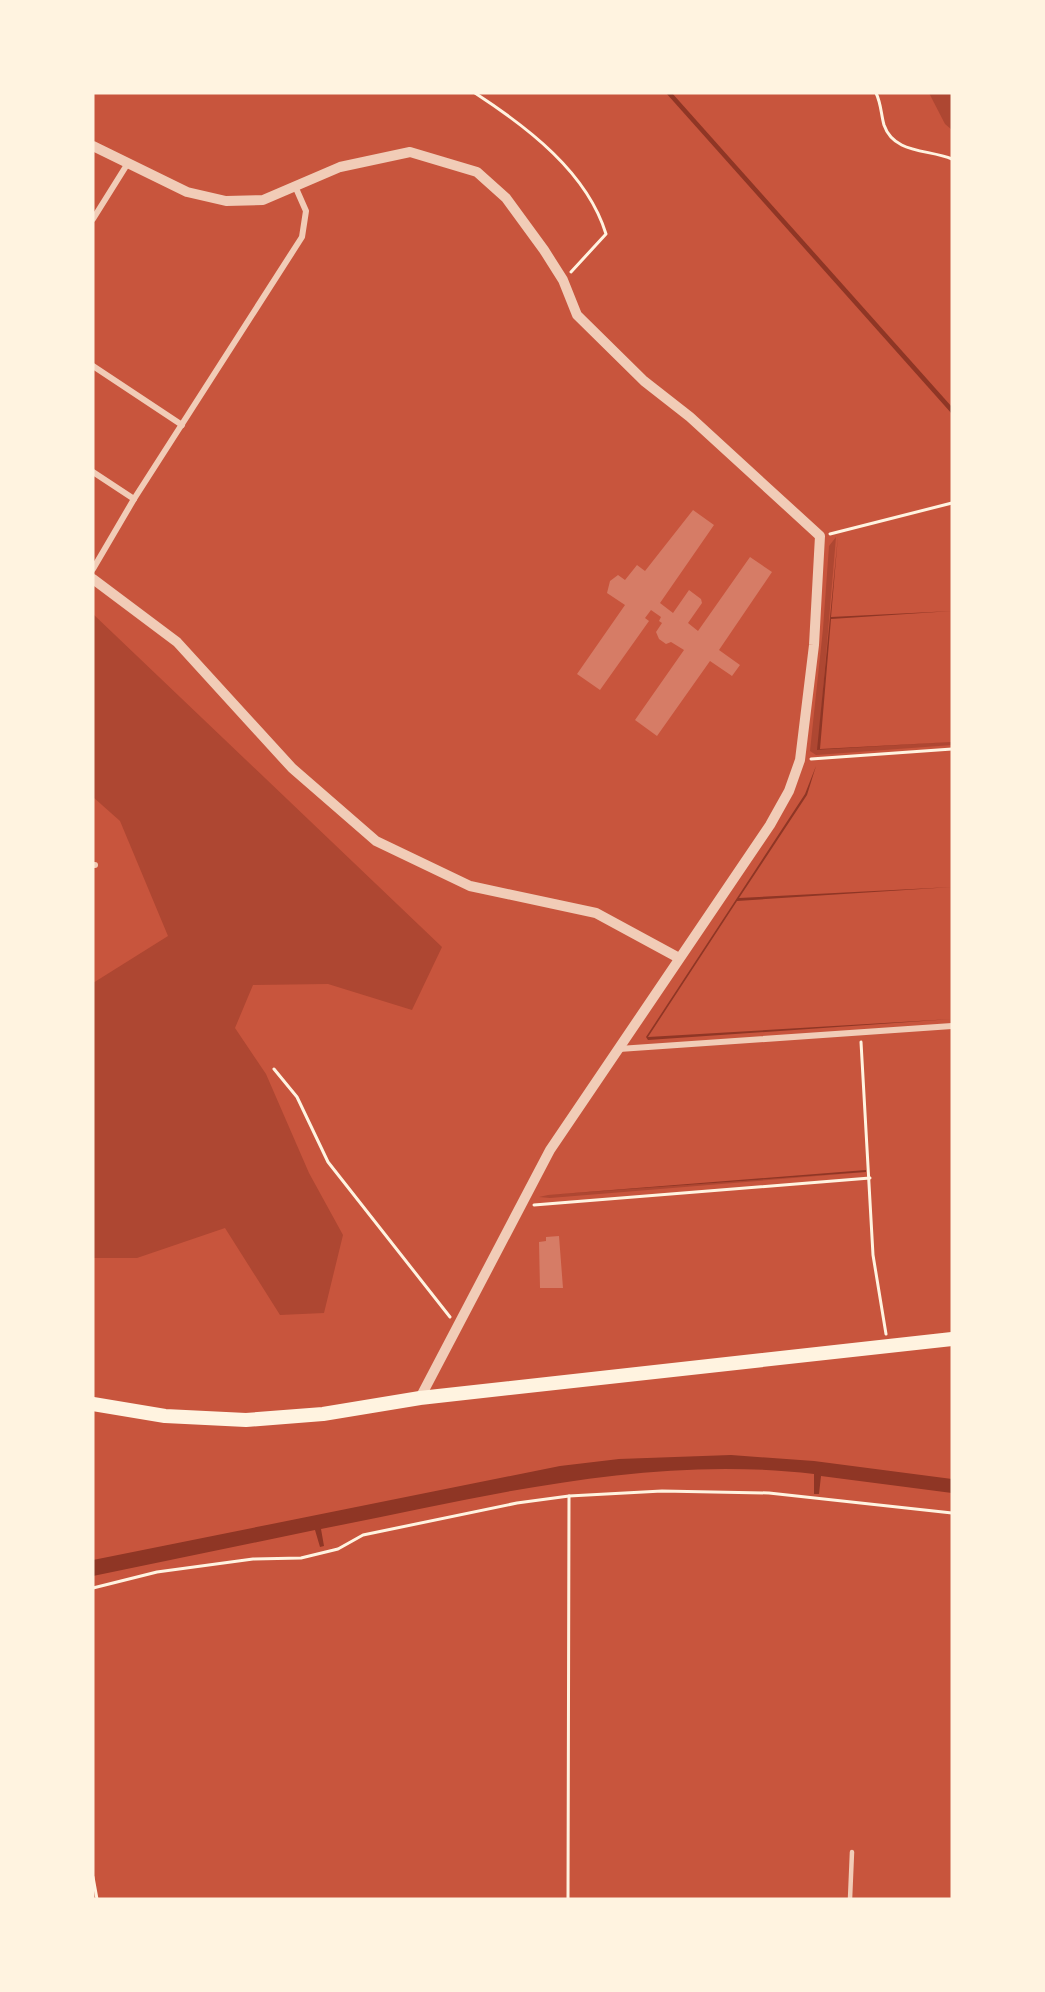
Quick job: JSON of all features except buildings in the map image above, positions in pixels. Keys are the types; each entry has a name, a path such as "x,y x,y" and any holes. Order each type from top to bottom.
{"main road":[{"path":"93,1404 165,1416 246,1420 323,1414 420,1398 952,1339"}],"street":[{"path":"93,146 187,192 226,201 263,200 340,167 410,152 477,172 506,198 563,280 577,315 644,381 690,417 819,536 814,645 800,760 789,791 770,825 550,1150 420,1398"},
{"path":"93,219 128,163"},
{"path":"93,569 134,499 302,237 306,211 295,185"},
{"path":"93,366 182,425"},
{"path":"93,472 134,499"},
{"path":"93,579 177,642 292,768 376,841 470,886 596,913 680,958"},
{"path":"619,1049 952,1026"}],"lane":[{"path":"850,1899 852,1852"}],"path":[{"path":"475,93 563,160 602,221 606,234 563,280"},
{"path":"876,93 884,126 893,139 904,147 952,159"},
{"path":"819,536 952,503"},
{"path":"800,760 952,749"},
{"path":"861,1032 873,1255 887,1345"},
{"path":"274,1069 297,1097 328,1162 458,1328"},
{"path":"520,1206 870,1178"},
{"path":"93,1588 157,1572 253,1559 301,1557 338,1549 363,1534 517,1503 569,1496 630,1491 746,1492 813,1496 952,1513"},
{"path":"568,1899 569,1496"},
{"path":"93,1877 97,1899"}],"shaded area":[{"path":"666,93 672,93 952,407 952,414"},
{"path":"929,93 952,93 952,130 945,124"},
{"path":"838,536 831,617 952,611 831,619 820,749 952,742 817,750"},
{"path":"836,537 818,750 952,742 952,745 816,755 810,751 829,546"},
{"path":"93,614 442,947 412,1010 328,984 253,985 235,1028 266,1074 309,1173 343,1235 324,1313 280,1315 225,1228 137,1258 93,1258 93,983 168,936 120,821 93,797"},
{"path":"816,766 807,795 739,898 952,887 737,901 648,1037 952,1019 648,1040 646,1037 805,794"},
{"path":"866,1170 866,1172 548,1195"},
{"path":"866,1172 550,1198 539,1197 548,1195"},
{"path":"731,1455 814,1461 952,1479 952,1493 821,1476 819,1494 814,1494 814,1474 751,1469 627,1474 504,1492 321,1529 324,1546 320,1547 315,1530 93,1576 93,1560 560,1466 619,1459"}]}
